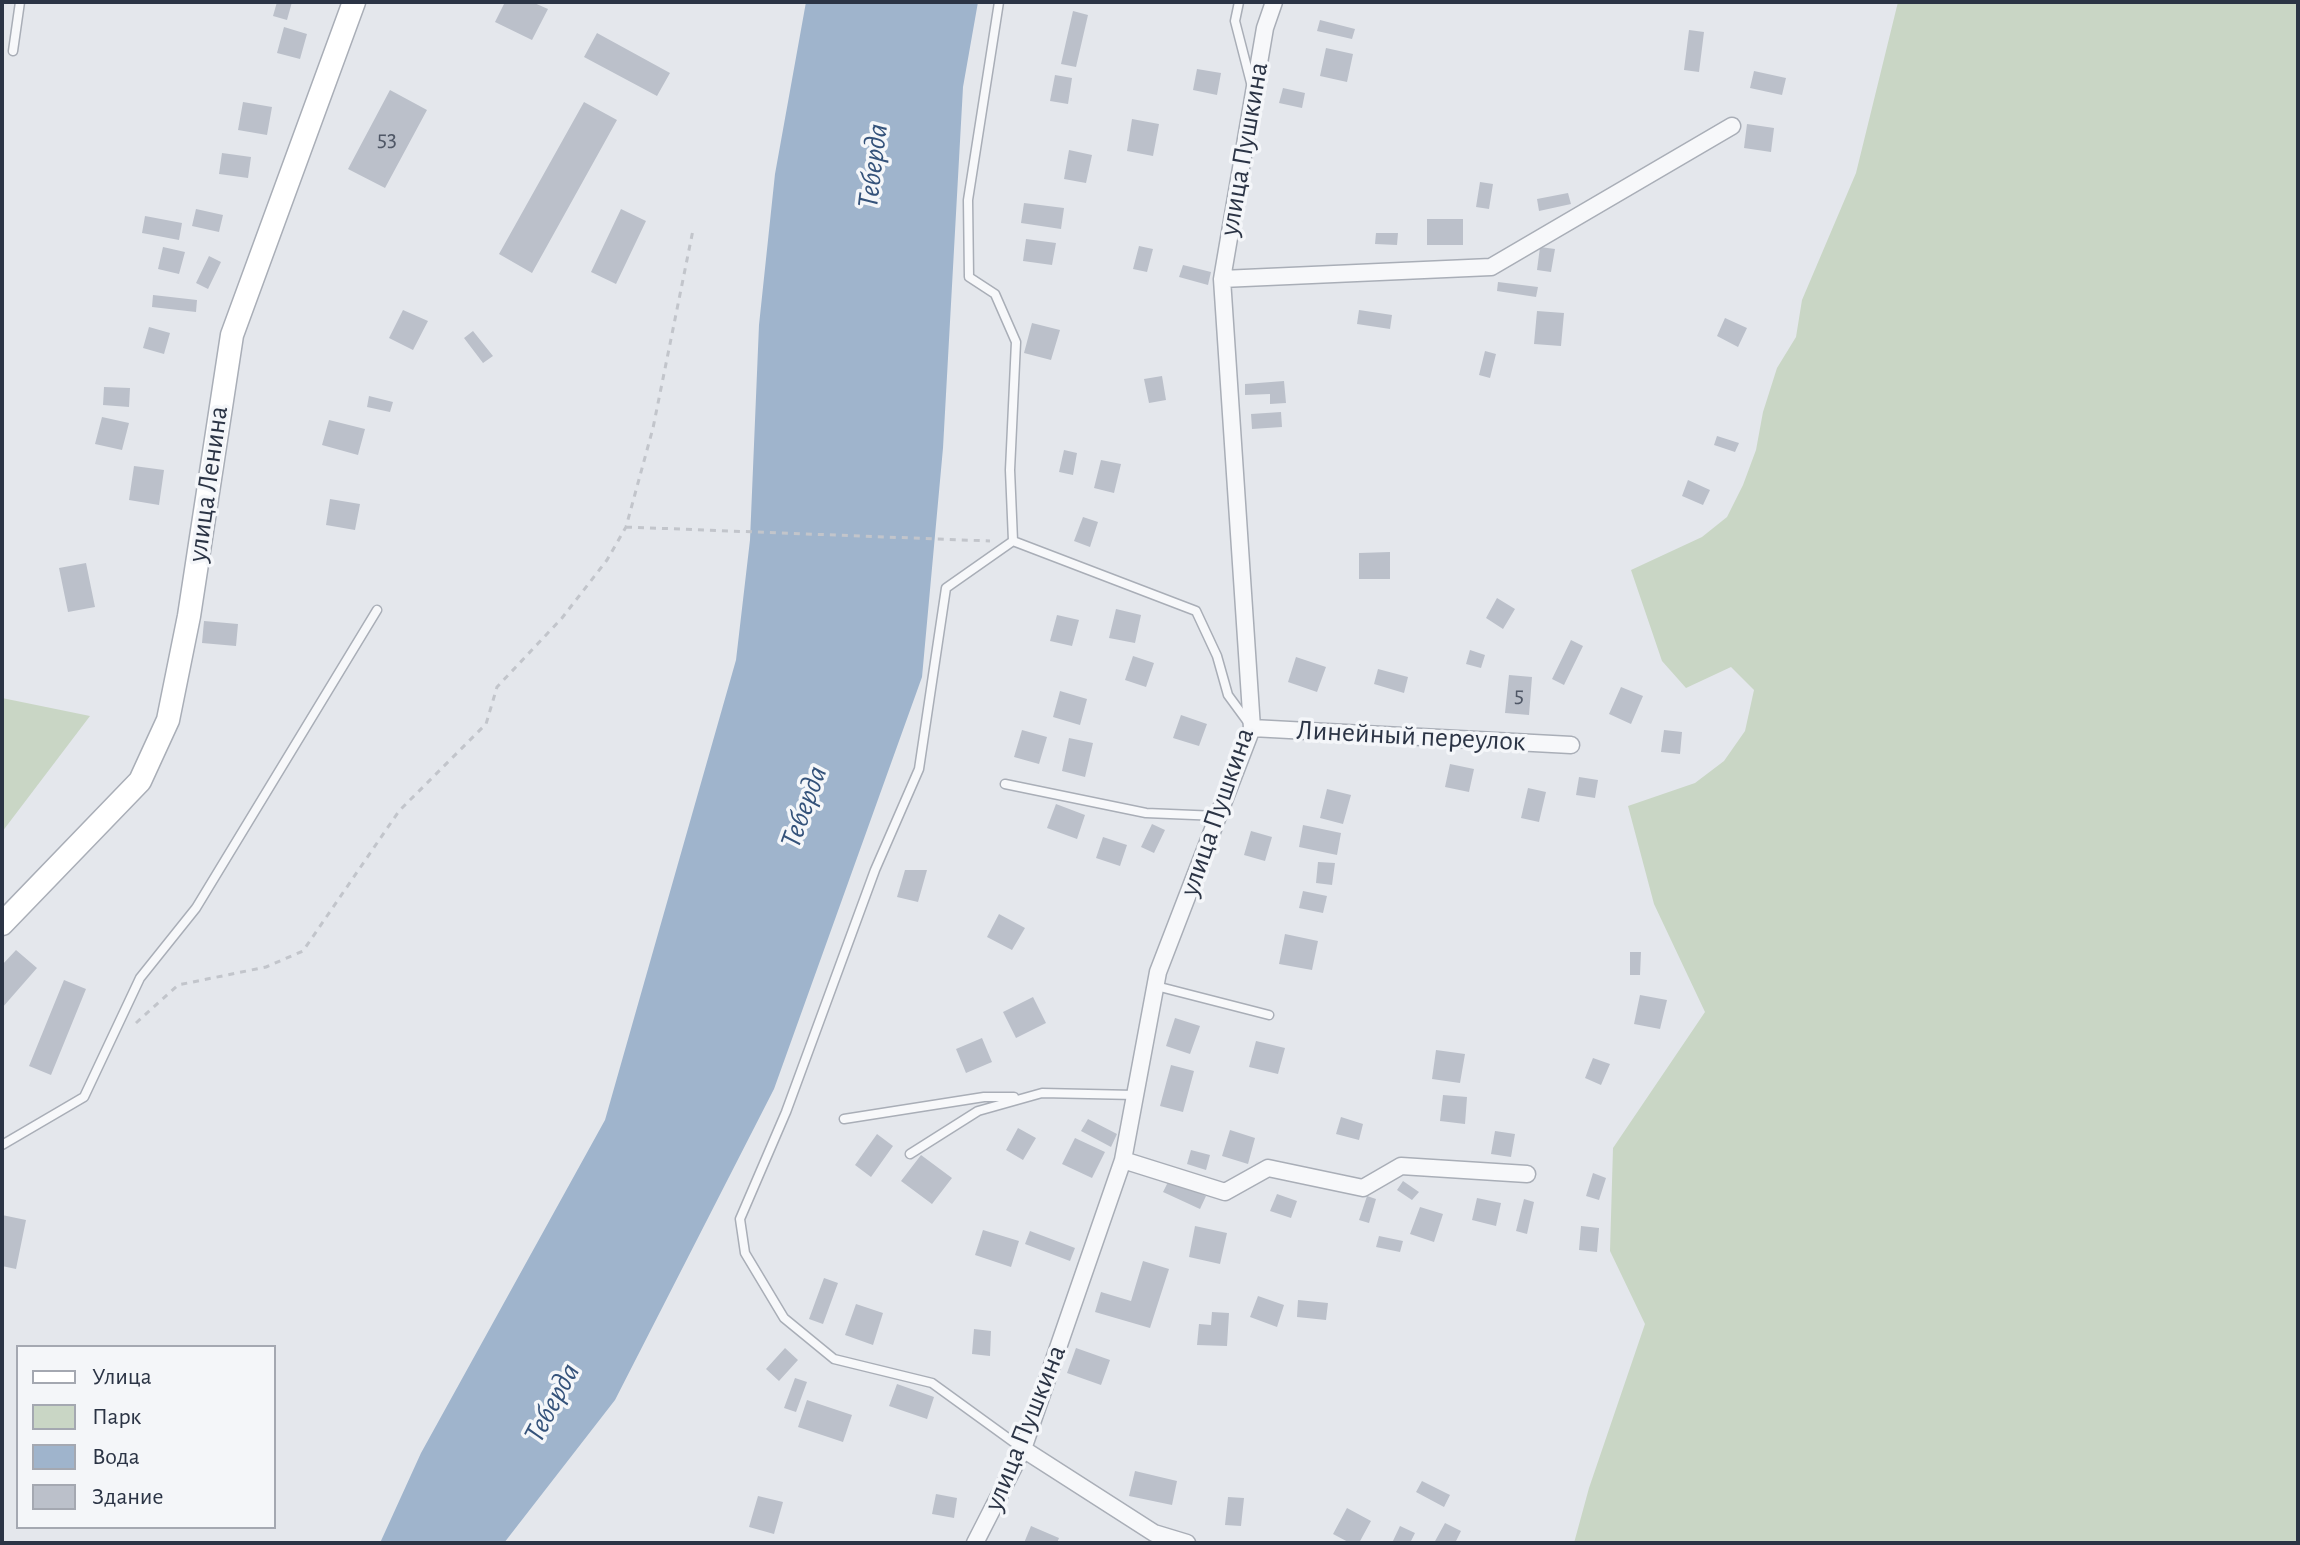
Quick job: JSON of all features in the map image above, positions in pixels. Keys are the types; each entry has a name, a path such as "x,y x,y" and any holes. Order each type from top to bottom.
{"main road":[{"name":"улица Ленина","path":"2,924 140,781 168,720 189,616 232,335 354,2"}],"street":[{"name":"улица Пушкина","path":"975,1543 1023,1449 1123,1160 1156,986 1252,728 1222,279 1265,28 1274,2"},
{"path":"1222,279 1491,267 1732,126"},
{"name":"Линейный переулок","path":"1252,728 1571,745"},
{"path":"1123,1160 1225,1192 1268,1168 1363,1188 1401,1166 1527,1174"},
{"path":"1023,1449 1154,1533 1187,1543"}],"lane":[{"path":"13,51 20,2"},
{"path":"999,2 968,200 969,277 995,294 1016,342 1010,470 1013,541"},
{"path":"1239,2 1235,21 1254,96"},
{"path":"1013,541 1196,611 1217,656 1228,695 1252,728"},
{"path":"1013,541 946,588 919,769 875,870 786,1112 740,1219 745,1253 784,1318 824,1351 834,1359 932,1383 1023,1449"},
{"path":"2,1145 84,1097 140,978 196,908 377,610"},
{"path":"1005,784 1146,813 1218,816"},
{"path":"1156,986 1269,1015"},
{"path":"910,1154 978,1111 1026,1097 1042,1093 1135,1095"},
{"path":"844,1119 984,1097 1026,1097"}],"path":[{"path":"135,1023 178,985 266,967 303,951 399,811 486,724 497,687 562,618 607,560 626,527 653,428 693,230"},
{"path":"626,527 1013,541"}],"green space":[{"path":"1898,2 2298,2 2298,1543 1574,1543 1589,1488 1645,1324 1610,1251 1613,1148 1705,1012 1654,904 1628,806 1695,783 1724,761 1745,731 1754,690 1731,667 1686,688 1662,661 1631,570 1702,537 1727,517 1743,485 1756,450 1763,412 1777,368 1796,337 1802,300 1856,173"},
{"path":"2,698 90,716 2,832"}],"water":[{"name":"Теберда","path":"806,2 978,2 963,87 943,448 922,677 774,1089 615,1400 504,1543 380,1543 421,1453 605,1120 736,660 750,540 759,325 775,174"}],"building":[{"path":"277,2 292,2 287,20 273,16"},
{"path":"505,2 532,2 548,9 532,40 495,22"},
{"path":"1073,11 1088,15 1076,67 1061,64"},
{"path":"1320,20 1355,29 1352,39 1317,31"},
{"path":"284,27 307,34 300,59 277,53"},
{"path":"1689,30 1704,32 1699,72 1684,70"},
{"path":"597,33 670,73 657,96 584,57"},
{"path":"1326,48 1353,54 1347,82 1320,76"},
{"path":"1197,69 1221,73 1217,95 1193,90"},
{"path":"1754,71 1786,78 1782,95 1750,88"},
{"path":"1055,75 1072,78 1068,104 1050,101"},
{"path":"1283,88 1305,93 1302,108 1279,103"},
{"path":"390,90 427,110 385,188 348,169"},
{"path":"243,102 272,107 267,135 238,130"},
{"path":"584,102 617,120 532,273 499,254"},
{"path":"1132,119 1159,124 1153,156 1127,151"},
{"path":"1747,124 1774,128 1771,152 1744,148"},
{"path":"1069,150 1092,155 1086,183 1064,179"},
{"path":"222,153 251,157 248,178 219,174"},
{"path":"1480,182 1493,184 1489,209 1476,207"},
{"path":"1568,193 1571,204 1539,211 1537,199"},
{"path":"1024,203 1064,208 1061,229 1021,223"},
{"path":"196,209 223,215 219,232 192,226"},
{"path":"621,209 646,221 616,284 591,272"},
{"path":"145,216 182,223 179,240 142,233"},
{"path":"1427,219 1463,219 1463,245 1427,245"},
{"path":"1376,233 1398,233 1397,245 1375,244"},
{"path":"1026,239 1056,243 1052,265 1023,261"},
{"path":"1139,246 1153,249 1147,272 1133,269"},
{"path":"163,247 185,252 179,274 158,269"},
{"path":"1540,247 1555,249 1551,272 1537,270"},
{"path":"209,256 221,262 208,289 196,283"},
{"path":"1183,265 1211,272 1208,285 1179,277"},
{"path":"1498,282 1538,287 1536,297 1497,291"},
{"path":"153,295 197,300 196,312 152,307"},
{"path":"403,310 428,321 413,350 389,338"},
{"path":"1359,310 1392,315 1390,329 1357,324"},
{"path":"1537,311 1564,313 1561,346 1534,344"},
{"path":"1725,318 1747,328 1738,347 1717,336"},
{"path":"1032,323 1060,330 1051,360 1024,353"},
{"path":"149,327 170,333 164,354 143,348"},
{"path":"473,331 493,356 483,363 464,338"},
{"path":"1485,351 1496,354 1490,378 1479,375"},
{"path":"1162,376 1166,400 1149,403 1144,379"},
{"path":"1284,381 1286,403 1270,404 1270,394 1245,395 1245,384"},
{"path":"104,387 130,388 129,407 103,405"},
{"path":"369,396 393,402 390,412 367,407"},
{"path":"1281,412 1282,427 1252,429 1251,414"},
{"path":"102,417 129,423 122,450 95,444"},
{"path":"329,420 365,429 358,455 322,445"},
{"path":"1717,436 1739,443 1735,452 1714,445"},
{"path":"1064,450 1077,453 1073,475 1059,472"},
{"path":"1101,460 1121,464 1114,493 1094,488"},
{"path":"134,466 164,470 159,505 129,500"},
{"path":"1688,480 1710,490 1703,505 1682,496"},
{"path":"330,499 360,504 355,530 326,525"},
{"path":"1083,517 1098,522 1090,547 1074,541"},
{"path":"1390,552 1390,579 1359,579 1359,553"},
{"path":"86,563 95,607 68,612 59,568"},
{"path":"1497,598 1515,609 1503,629 1486,618"},
{"path":"1116,609 1141,615 1135,643 1109,638"},
{"path":"1057,615 1079,620 1072,646 1050,641"},
{"path":"204,621 238,624 236,646 202,643"},
{"path":"1571,640 1583,646 1564,685 1552,679"},
{"path":"1470,650 1485,655 1481,668 1466,664"},
{"path":"1133,656 1154,663 1146,687 1125,680"},
{"path":"1296,657 1326,667 1317,692 1288,682"},
{"path":"1378,669 1408,677 1404,693 1374,684"},
{"path":"1509,675 1532,677 1529,715 1505,713"},
{"path":"1621,687 1643,696 1631,724 1609,714"},
{"path":"1060,691 1087,699 1080,725 1053,717"},
{"path":"1181,715 1207,724 1199,746 1173,738"},
{"path":"1022,730 1047,737 1039,764 1014,757"},
{"path":"1664,730 1682,732 1680,754 1661,752"},
{"path":"1069,738 1093,743 1085,777 1062,771"},
{"path":"1450,764 1474,769 1469,792 1445,787"},
{"path":"1579,777 1598,780 1595,798 1576,795"},
{"path":"1528,788 1546,792 1539,822 1521,818"},
{"path":"1327,789 1351,795 1343,824 1320,818"},
{"path":"1056,804 1085,815 1077,839 1047,828"},
{"path":"1152,824 1165,830 1154,853 1141,847"},
{"path":"1303,825 1341,833 1337,855 1299,847"},
{"path":"1251,831 1272,837 1265,861 1244,855"},
{"path":"1103,837 1127,845 1120,866 1096,858"},
{"path":"1318,862 1335,863 1332,885 1316,883"},
{"path":"905,870 927,870 918,902 897,897"},
{"path":"1303,891 1327,896 1323,913 1299,908"},
{"path":"999,914 1025,928 1012,950 987,937"},
{"path":"1285,934 1318,941 1312,970 1279,964"},
{"path":"16,950 37,968 2,1008 2,965"},
{"path":"1630,952 1641,952 1640,975 1630,975"},
{"path":"64,980 86,989 51,1075 29,1066"},
{"path":"1640,995 1667,1000 1660,1029 1634,1024"},
{"path":"1033,997 1046,1023 1016,1038 1003,1012"},
{"path":"1175,1018 1200,1026 1190,1054 1166,1046"},
{"path":"982,1038 992,1062 966,1073 956,1049"},
{"path":"1256,1041 1285,1048 1278,1074 1249,1067"},
{"path":"1436,1050 1465,1054 1460,1083 1432,1079"},
{"path":"1593,1058 1610,1064 1601,1085 1585,1078"},
{"path":"1171,1065 1194,1071 1183,1112 1160,1106"},
{"path":"1443,1095 1467,1097 1465,1124 1440,1121"},
{"path":"1341,1117 1363,1124 1359,1140 1336,1134"},
{"path":"1088,1119 1117,1134 1111,1147 1081,1131"},
{"path":"1018,1128 1036,1138 1023,1160 1006,1150"},
{"path":"1230,1130 1255,1138 1248,1164 1222,1156"},
{"path":"1495,1131 1515,1134 1511,1157 1491,1154"},
{"path":"877,1134 893,1146 871,1177 855,1165"},
{"path":"1075,1138 1105,1152 1092,1178 1062,1164"},
{"path":"1191,1150 1210,1155 1206,1170 1187,1164"},
{"path":"921,1155 952,1178 932,1204 901,1181"},
{"path":"1593,1173 1606,1178 1599,1200 1586,1196"},
{"path":"1169,1180 1206,1196 1200,1209 1163,1192"},
{"path":"1403,1181 1419,1192 1412,1200 1397,1190"},
{"path":"1277,1194 1297,1201 1291,1218 1270,1211"},
{"path":"1367,1196 1376,1199 1369,1223 1359,1220"},
{"path":"1477,1198 1501,1203 1496,1226 1472,1220"},
{"path":"1524,1199 1534,1202 1527,1234 1516,1231"},
{"path":"1420,1207 1443,1214 1434,1242 1410,1234"},
{"path":"2,1215 26,1220 16,1269 2,1266"},
{"path":"1195,1226 1227,1233 1220,1264 1189,1257"},
{"path":"1581,1226 1599,1228 1597,1252 1579,1250"},
{"path":"983,1230 1019,1241 1011,1267 975,1255"},
{"path":"1030,1231 1075,1248 1070,1261 1025,1244"},
{"path":"1379,1236 1403,1241 1400,1252 1376,1247"},
{"path":"1143,1261 1169,1269 1150,1328 1095,1312 1101,1292 1131,1301"},
{"path":"824,1278 838,1283 823,1324 809,1319"},
{"path":"1258,1296 1284,1305 1277,1327 1250,1317"},
{"path":"1298,1300 1328,1303 1326,1320 1297,1317"},
{"path":"856,1304 883,1313 873,1345 845,1335"},
{"path":"1212,1312 1229,1313 1227,1346 1197,1345 1199,1324 1211,1325"},
{"path":"974,1329 991,1331 990,1356 972,1354"},
{"path":"785,1348 798,1360 779,1381 766,1369"},
{"path":"1076,1348 1110,1360 1101,1385 1067,1373"},
{"path":"795,1378 807,1382 796,1412 784,1408"},
{"path":"897,1384 934,1397 927,1419 889,1406"},
{"path":"807,1400 852,1415 843,1442 798,1427"},
{"path":"1135,1471 1177,1481 1172,1505 1129,1496"},
{"path":"1422,1481 1450,1495 1444,1507 1416,1492"},
{"path":"936,1494 957,1498 954,1518 932,1514"},
{"path":"758,1496 783,1502 774,1534 749,1527"},
{"path":"1228,1497 1244,1498 1241,1526 1225,1525"},
{"path":"1347,1508 1371,1521 1359,1543 1350,1543 1333,1534"},
{"path":"1445,1523 1461,1531 1455,1543 1434,1543"},
{"path":"1031,1526 1059,1538 1057,1543 1024,1543"},
{"path":"1400,1526 1415,1533 1410,1543 1392,1543"}]}
